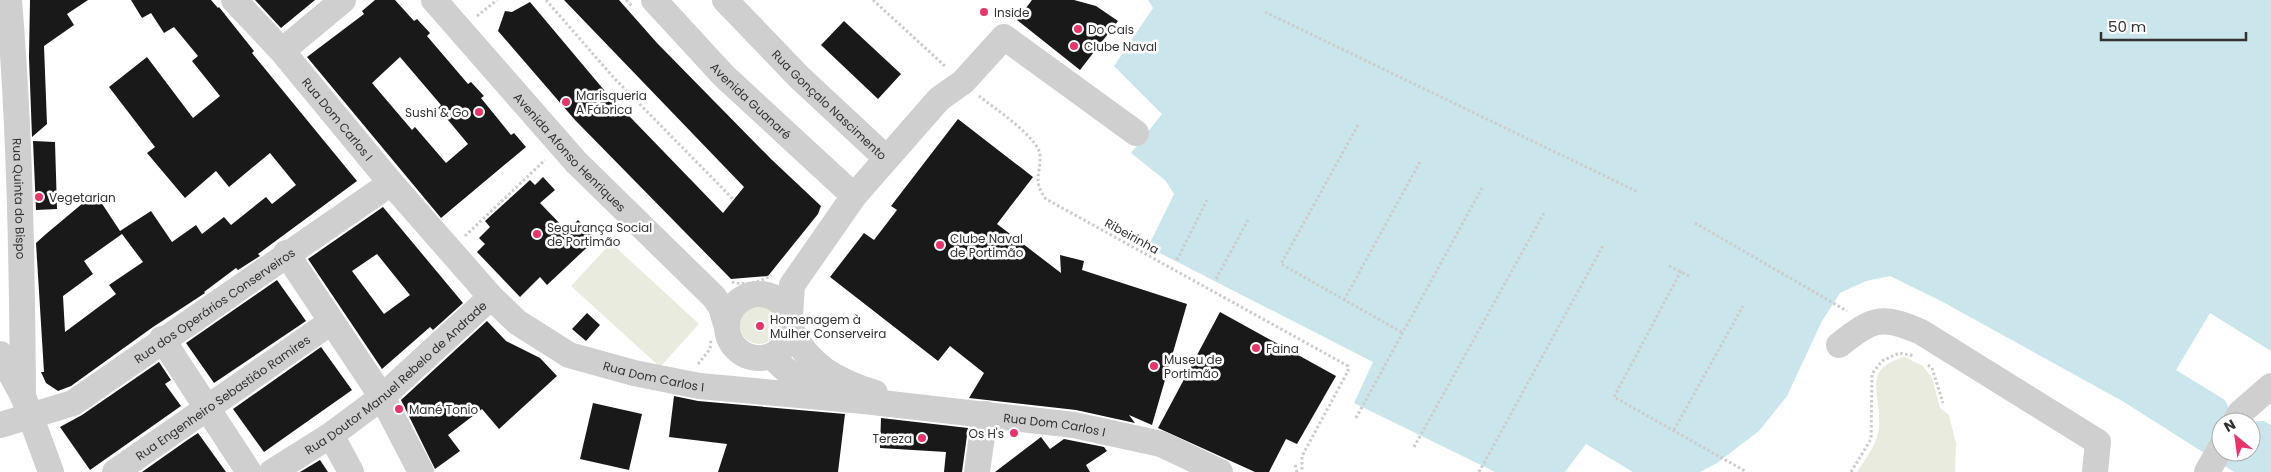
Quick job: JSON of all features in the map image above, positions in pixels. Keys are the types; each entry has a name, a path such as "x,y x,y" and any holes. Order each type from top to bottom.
{"street":[{"name":"Rua Quinta do Bispo","path":"9,0 6,54 22,290 27,406"},
{"name":"Rua Dom Carlos I","path":"234,0 282,51 391,183 491,297 517,322 542,340 569,355 634,373 697,376 924,408 1074,425 1161,444 1220,472"},
{"path":"282,51 343,0"},
{"name":"Avenida Afonso Henriques","path":"434,0 576,162 714,297 721,307 719,330"},
{"name":"Rua Gonçalo Nascimento","path":"725,0 799,77 886,158 854,196 792,285 790,322"},
{"name":"Avenida Guanaré","path":"646,7 854,196"},
{"path":"886,158 939,99 963,82 1004,37 1136,133"},
{"name":"Rua dos Operários Conserveiros","path":"0,425 27,406 72,403 286,253 391,183"},
{"path":"286,253 382,397 421,472"},
{"path":"0,312 15,301 22,290"},
{"path":"864,400 804,384 783,368 762,357 740,353 719,330 734,305 751,294 765,294 777,300 790,322 799,346 809,359 828,373 855,387 924,408"},
{"name":"Rua Doutor Manuel Rebelo de Andrade","path":"272,472 331,434 382,397 491,297"},
{"path":"1839,345 1870,323 1880,321 1901,323 1921,332 2098,442 2095,472"},
{"name":"Rua Engenheiro Sebastião Ramires","path":"115,472 331,322"},
{"path":"697,376 737,372 787,342 790,322"},
{"path":"162,339 249,472"},
{"path":"0,354 27,406 51,472"},
{"path":"2241,412 2271,386"},
{"path":"977,472 985,414"},
{"path":"331,434 350,472"}],"path":[{"path":"476,16 497,0"},
{"path":"546,0 614,78 733,199"},
{"path":"626,0 646,7"},
{"name":"Ribeirinha","path":"873,0 963,82 1035,143 1040,154 1037,178 1039,190 1046,200 1348,366 1348,371 1302,456 1302,472"},
{"path":"472,11 483,23"},
{"path":"1265,12 1638,192"},
{"path":"1358,125 1281,264 1403,333"},
{"path":"539,153 552,167"},
{"path":"463,238 545,160"},
{"path":"1344,300 1421,160"},
{"path":"1356,418 1482,188"},
{"path":"1178,260 1207,200"},
{"path":"1414,448 1544,213"},
{"path":"1216,279 1248,220"},
{"path":"1695,223 1870,323"},
{"path":"1480,472 1604,244"},
{"path":"1669,266 1691,277"},
{"path":"1681,271 1614,397 1744,472"},
{"path":"725,279 735,283 753,282 763,280 774,273"},
{"path":"1674,430 1743,306"},
{"path":"697,376 719,330"},
{"path":"1851,472 1871,439 1872,374 1882,360 1898,353 1918,356"},
{"path":"1925,362 1932,368 1943,403"},
{"path":"1295,465 1297,472"}],"shaded area":[{"path":"611,243 699,324 660,367 571,286"},
{"path":"759,306 773,311 778,325 773,339 759,344 745,339 740,325 745,311"},
{"path":"1905,357 1923,366 1932,378 1940,408 1949,415 1956,444 1955,472 1857,472 1871,450 1878,433 1879,414 1876,384 1878,375 1891,362"}],"water":[{"path":"1148,0 2271,0 2271,472 2234,472 2218,462 2261,462 2261,412 2211,412 2211,457 2124,402 1941,301 1890,276 1866,281 1840,293 1822,321 1787,396 1759,431 1717,463 1700,472 1633,472 1586,444 1565,472 1495,472 1354,403 1373,362 1148,247 1174,194 1166,181 1131,153 1162,114 1114,66 1153,8"}],"pier":[{"path":"2210,313 2271,351 2271,425 2261,421 2261,412 2229,412 2225,400 2176,370"}],"building":[{"path":"30,0 88,0 67,14 74,25 44,46 47,124 32,137 29,57"},
{"path":"131,0 211,0 219,7 254,51 252,53 357,181 258,254 260,256 238,270 236,268 205,293 153,327 71,386 58,391 46,383 41,372 44,372 36,243 46,234 95,193 120,231 151,211 172,242 196,225 202,234 224,217 231,225 266,197 272,204 296,185 270,153 229,187 216,171 185,198 147,153 155,147 109,87 147,57 193,118 220,96 192,61 198,56 174,27 164,33 151,13 142,18","holes":["122,234 143,262 109,285 116,294 65,332 63,296 93,274 84,261"]},
{"path":"255,0 315,0 281,28"},
{"path":"375,0 395,0 414,21 417,19 430,33 427,36 468,84 471,82 484,96 481,98 511,135 514,133 526,147 441,218 307,57 364,14 362,11","holes":["400,57 441,105 438,108 468,144 446,163 415,127 412,130 372,83"]},
{"path":"564,0 619,0 657,43 771,159 821,206 818,214 768,276 731,279 575,120 498,31 505,11 512,12 530,2 604,90 723,213 744,187"},
{"name":"Clube Naval","path":"1032,0 1074,0 1096,6 1118,21 1080,70 1017,20"},
{"path":"844,21 901,74 878,99 821,45"},
{"path":"958,119 1033,177 997,224 1061,273 1060,255 1084,261 1082,270 1187,304 1152,425 1129,415 1135,423 1076,410 969,398 984,373 950,346 938,361 830,277 864,233 874,240 897,210 891,206"},
{"path":"33,141 55,142 57,209 36,210"},
{"name":"Segurança Social de Portimão","path":"543,177 555,190 540,203 567,231 578,220 596,239 547,285 540,277 520,297 477,252 485,244 479,238 490,227 485,221 530,180 535,185"},
{"path":"383,207 463,303 433,330 430,327 382,369 308,259","holes":["377,254 410,295 384,314 352,271"]},
{"path":"277,280 306,321 214,383 186,343"},
{"path":"1220,312 1336,376 1297,444 1286,439 1269,472 1255,472 1158,428"},
{"path":"587,313 600,325 586,341 572,329"},
{"path":"487,321 506,341 540,358 557,376 499,429 482,409 461,425 448,435 460,451 435,469 401,400"},
{"path":"321,347 352,390 264,452 233,409"},
{"path":"159,362 171,380 165,384 181,406 90,470 60,427 82,415"},
{"path":"674,396 698,401 845,414 838,472 718,472 727,444 669,437"},
{"path":"593,403 642,414 629,470 580,459"},
{"path":"881,418 968,428 962,472 944,472 946,452 880,448"},
{"path":"198,433 226,472 142,472 186,441"},
{"path":"1041,437 1050,449 1064,439 1104,447 1107,451 1086,465 1090,472 995,472"},
{"path":"320,460 328,472 300,472"}],"place":[{"name":"Inside","path":"984,12"},
{"name":"Do Cais","path":"1078,29"},
{"name":"Clube Naval","path":"1074,46"},
{"name":"Marisqueria A Fábrica","path":"566,102"},
{"name":"Sushi & Go","path":"479,112"},
{"name":"Vegetarian","path":"39,197"},
{"name":"Segurança Social de Portimão","path":"537,234"},
{"name":"Clube Naval de Portimão","path":"940,245"},
{"name":"Homenagem à Mulher Conserveira","path":"760,326"},
{"name":"Faina","path":"1256,348"},
{"name":"Museu de Portimão","path":"1154,366"},
{"name":"Mané Tonio","path":"399,409"},
{"name":"Os H's","path":"1014,433"},
{"name":"Tereza","path":"922,438"}]}
